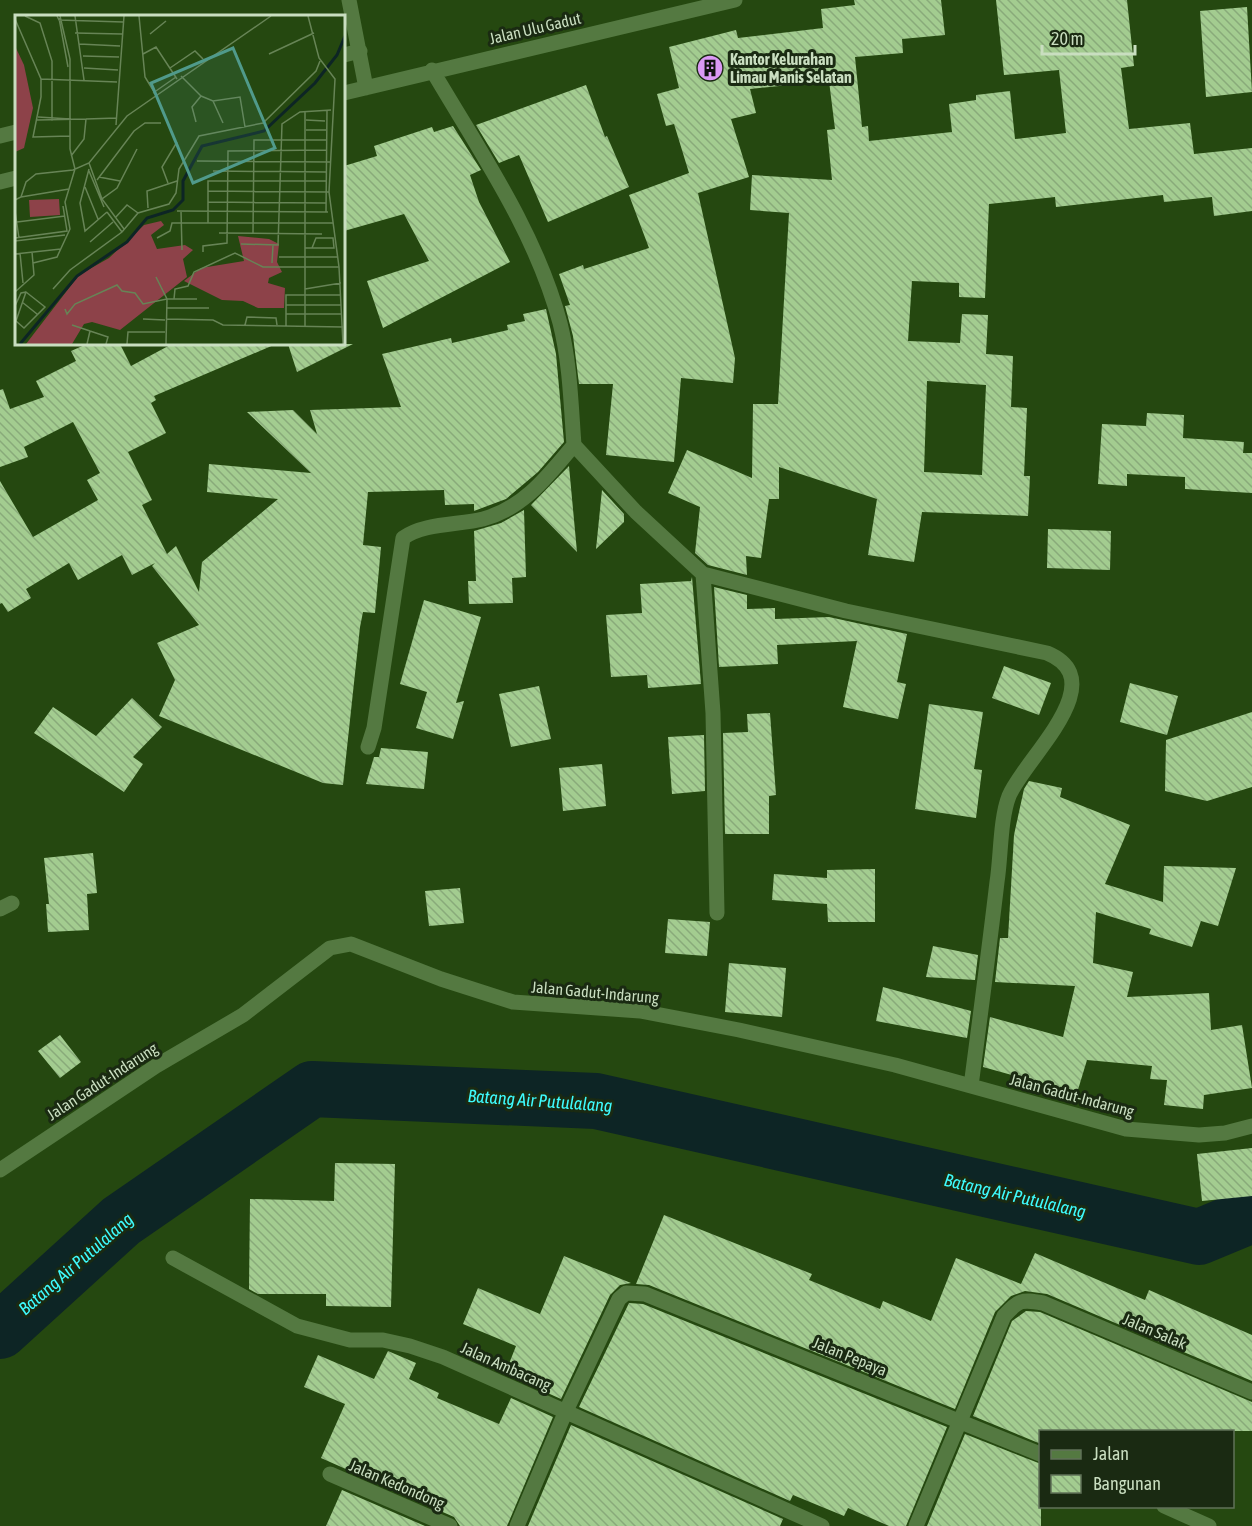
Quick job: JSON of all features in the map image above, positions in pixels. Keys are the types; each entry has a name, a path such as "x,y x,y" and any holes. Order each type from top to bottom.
{"street":[{"path":"349,0 366,88"},
{"name":"Jalan Ulu Gadut","path":"345,93 432,70 735,0"},
{"path":"345,55 360,51"},
{"path":"432,70 512,209 546,282 560,324 570,384 574,445 636,512 703,574 846,611 1047,653 1057,657 1070,670 1074,678 1061,716 1048,741 1009,796 971,1086"},
{"path":"0,136 15,132"},
{"path":"0,182 15,178"},
{"path":"368,747 374,728 403,538 414,531 484,519 508,510 540,484 574,445"},
{"path":"703,574 713,713 717,913"},
{"name":"Jalan Gadut-Indarung","path":"0,1170 156,1066 243,1015 320,955 340,944 364,947 441,979 513,1002 640,1011 895,1065 1126,1129 1199,1135 1225,1133 1252,1126"},
{"name":"Jalan Ambacang","path":"173,1258 297,1326 350,1340 383,1340 410,1346 443,1358 822,1526"},
{"name":"Jalan Pepaya","path":"565,1413 619,1299 626,1293 645,1294 962,1420 1039,1453"},
{"name":"Jalan Salak","path":"962,1420 1004,1316 1018,1302 1025,1300 1043,1303 1252,1392"},
{"path":"517,1526 565,1413"},
{"path":"916,1526 962,1420"},
{"name":"Jalan Kedondong","path":"330,1474 450,1526"},
{"path":"1168,1508 1209,1526"}],"building":[{"path":"854,0 941,0 945,35 902,39 903,53 855,57 862,127 868,126 869,141 952,132 949,104 976,100 976,95 1010,91 1015,139 1066,133 1059,70 1004,75 996,0 1127,0 1134,66 1121,68 1129,129 1190,123 1194,154 1252,148 1252,211 1214,216 1212,197 1164,202 1163,195 1056,207 1055,197 989,204 985,298 959,297 959,283 912,281 908,341 960,343 962,314 988,315 986,354 1013,356 1011,407 1027,408 1024,476 1030,476 1028,516 922,512 914,562 868,555 877,499 779,467 779,499 769,499 761,558 746,556 747,575 708,565 695,553 700,507 668,493 687,450 752,478 753,404 778,404 789,213 750,210 752,175 832,180 827,130 835,129 829,81 750,89 756,113 731,119 749,177 698,193 735,358 733,383 681,378 674,462 606,455 613,384 579,384 573,336 565,306 570,305 559,274 583,265 584,269 649,248 629,195 689,173 674,124 666,126 657,94 679,88 669,47 736,30 738,38 823,28 821,9 855,5","holes":["927,381 986,385 982,475 924,472"]},
{"path":"1247,7 1252,92 1206,97 1200,11"},
{"path":"586,85 605,137 607,136 629,187 548,222 519,155 499,163 476,125"},
{"path":"453,126 481,170 470,175 479,202 510,262 383,328 367,281 429,261 404,214 345,231 345,166 377,156 374,146 432,127 434,132"},
{"path":"546,309 556,354 564,442 538,472 506,499 474,511 474,504 445,505 444,490 368,492 363,545 381,547 375,613 363,612 360,627 343,785 323,783 159,716 175,680 157,643 199,625 152,566 155,563 132,575 122,555 78,580 69,563 26,589 31,598 8,612 2,603 0,604 0,481 33,537 98,500 87,480 100,473 73,422 24,447 28,457 0,467 0,390 3,389 10,409 44,397 36,381 76,361 71,351 85,345 120,345 131,366 170,345 274,345 154,396 156,400 151,403 166,433 128,452 152,500 142,505 167,554 176,546 199,592 202,562 278,499 207,492 209,464 311,473 247,412 293,410 317,434 310,410 401,407 382,354 451,338 452,343 508,330 507,325 525,321 523,314"},
{"path":"353,344 297,372 288,345"},
{"path":"1147,413 1184,415 1183,438 1244,442 1243,453 1252,453 1252,493 1185,489 1185,477 1127,474 1127,486 1098,484 1102,424 1146,426"},
{"path":"569,466 577,552 531,505"},
{"path":"602,490 624,514 624,522 596,549"},
{"path":"524,510 526,577 512,578 513,603 469,604 468,581 476,581 474,531 501,523"},
{"path":"1048,529 1111,531 1110,570 1047,568"},
{"path":"692,577 701,684 648,688 647,675 611,677 606,615 642,613 640,584 691,581"},
{"path":"714,587 747,595 747,609 775,608 775,619 829,617 907,634 897,682 906,684 898,719 843,707 857,641 777,645 778,664 719,667"},
{"path":"424,600 481,617 456,703 464,701 453,739 416,728 427,692 400,684"},
{"path":"1004,666 1051,683 1039,715 992,698"},
{"path":"1130,683 1178,696 1167,735 1120,722"},
{"path":"539,686 551,739 511,747 499,694"},
{"path":"132,698 162,727 133,757 143,764 124,792 34,733 53,707 96,736"},
{"path":"929,704 983,712 974,769 982,770 976,818 915,809"},
{"path":"1252,712 1252,787 1207,801 1165,791 1166,740"},
{"path":"770,713 776,795 769,796 769,834 725,834 723,733 748,732 747,714"},
{"path":"704,735 705,791 672,794 668,737"},
{"path":"381,748 428,752 424,789 366,784 374,757 379,757"},
{"path":"602,764 606,806 563,811 559,768"},
{"path":"1029,781 1062,788 1060,797 1130,825 1105,884 1163,902 1164,866 1236,868 1218,926 1201,921 1192,947 1149,934 1151,929 1096,912 1093,963 1133,972 1127,997 1209,993 1211,1030 1242,1025 1252,1088 1204,1095 1203,1109 1164,1105 1167,1080 1150,1079 1152,1066 1087,1060 1077,1093 983,1067 990,1017 1063,1037 1075,986 995,982 1000,938 1008,938 1014,835 1024,789"},
{"path":"93,853 97,893 87,894 89,930 48,932 46,904 49,904 44,858"},
{"path":"875,869 875,922 828,922 827,904 772,900 774,874 827,878 827,870"},
{"path":"460,888 464,923 429,926 425,891"},
{"path":"668,919 710,922 707,956 665,953"},
{"path":"933,946 978,955 975,980 926,977"},
{"path":"729,963 786,968 782,1017 725,1012"},
{"path":"883,987 971,1011 967,1038 876,1021"},
{"path":"60,1035 81,1062 60,1078 38,1051"},
{"path":"1252,1148 1252,1196 1202,1201 1197,1154"},
{"path":"335,1163 395,1164 391,1307 326,1306 326,1294 258,1294 249,1289 250,1199 334,1201"},
{"path":"664,1215 812,1274 809,1280 880,1309 883,1301 931,1321 956,1258 1021,1284 1035,1253 1145,1300 1149,1290 1252,1335 1252,1381 1047,1294 1025,1291 1011,1296 995,1312 955,1409 649,1285 636,1284"},
{"path":"564,1256 631,1283 620,1285 610,1295 561,1399 505,1374 516,1346 463,1324 478,1288 540,1314"},
{"path":"629,1303 643,1304 947,1427 906,1526 889,1526 848,1508 844,1516 793,1495 790,1501 579,1407"},
{"path":"1026,1311 1040,1312 1252,1402 1252,1431 1039,1430 1039,1443 973,1416 1012,1321"},
{"path":"388,1351 416,1363 409,1379 439,1393 437,1398 499,1424 511,1398 553,1417 507,1526 460,1526 454,1517 321,1458 345,1404 304,1387 318,1355 374,1379"},
{"path":"571,1425 783,1519 780,1526 528,1526"},
{"path":"965,1434 1039,1463 1041,1526 927,1526"},
{"path":"342,1490 425,1526 326,1526"}],"waterway":[{"name":"Batang Air Putulalang","path":"0,1331 121,1221 312,1089 596,1101 1199,1237 1252,1215"}],"place":[{"name":"Kantor Kelurahan Limau Manis Selatan","path":"710,68"}]}
